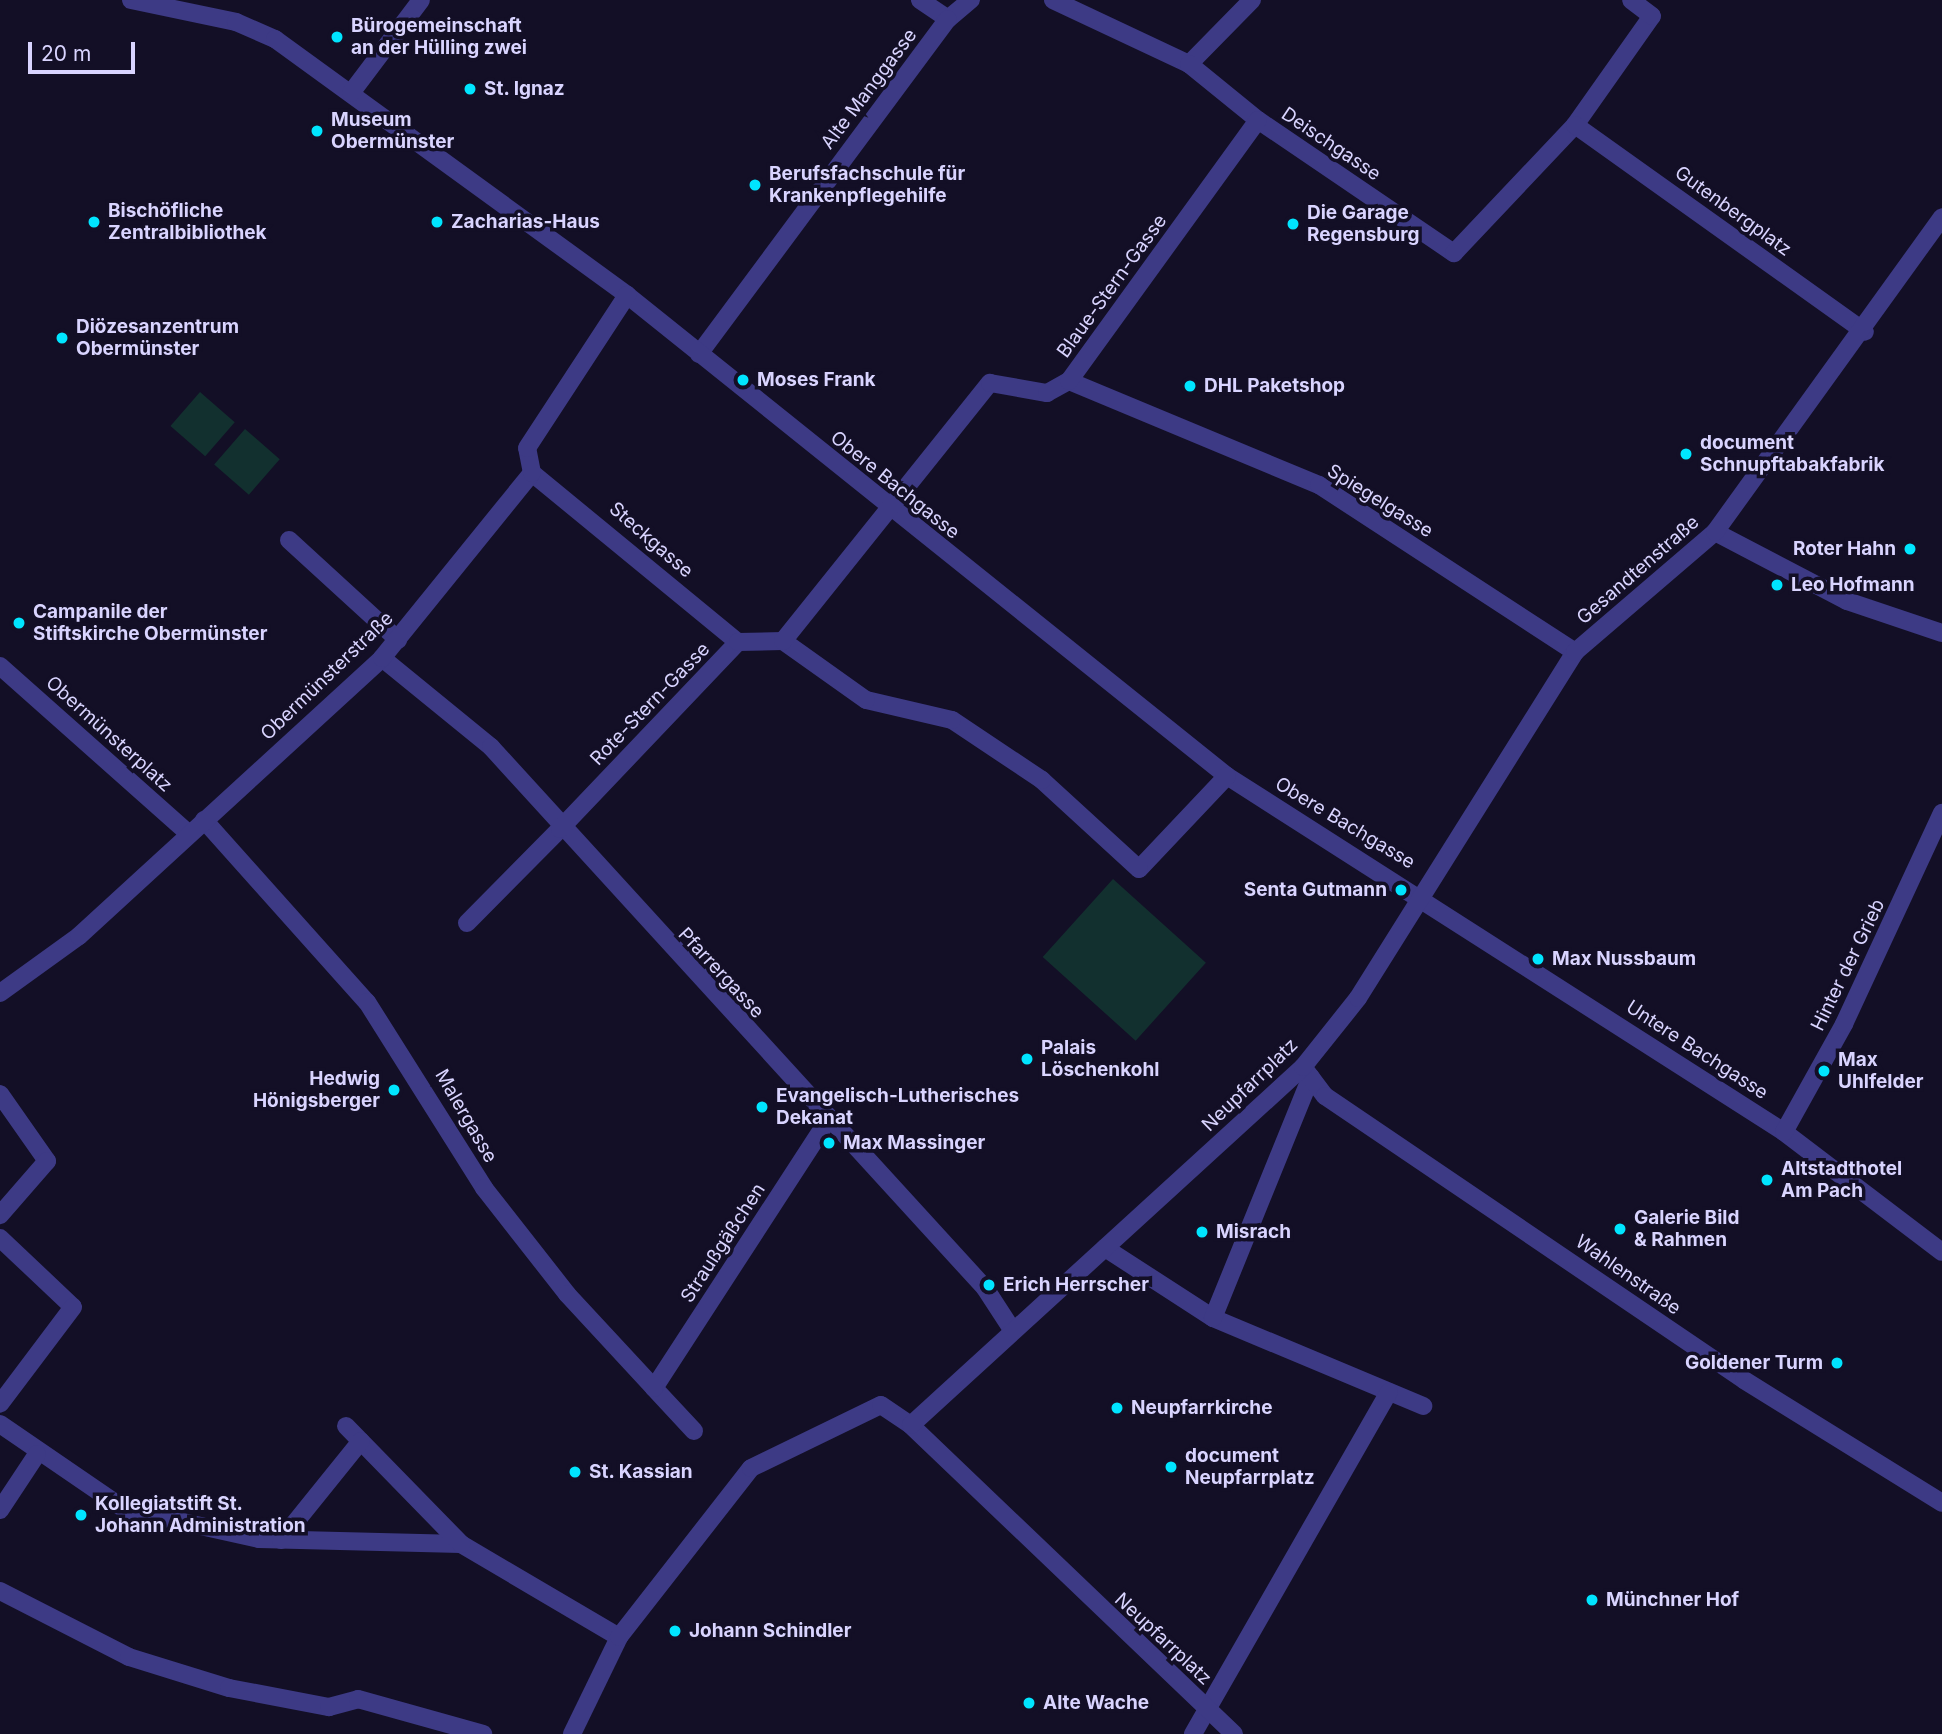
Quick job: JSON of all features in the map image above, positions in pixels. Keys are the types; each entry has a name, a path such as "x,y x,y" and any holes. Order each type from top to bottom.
{"street":[{"name":"Obere Bachgasse","path":"131,0 236,22 275,39 627,295 886,506 1227,776 1422,895"},
{"path":"351,93 421,0"},
{"path":"920,0 948,19"},
{"name":"Alte Manggasse","path":"699,354 948,19 971,0"},
{"name":"Deischgasse","path":"1053,0 1189,64 1258,120 1454,253 1575,125"},
{"path":"1189,64 1252,0"},
{"path":"1575,125 1652,16 1631,0"},
{"name":"Blaue-Stern-Gasse","path":"886,506 990,383 1047,393 1069,381 1258,120"},
{"name":"Gutenbergplatz","path":"1575,125 1865,332"},
{"name":"Gesandtenstraße","path":"1422,895 1575,652 1715,532 1865,332 1942,217"},
{"path":"532,473 527,448 627,295"},
{"name":"Spiegelgasse","path":"1069,381 1319,485 1575,652"},
{"name":"Obermünsterstraße","path":"0,993 79,936 382,658 532,473"},
{"name":"Steckgasse","path":"532,473 738,642"},
{"path":"886,506 783,642 866,700 952,720 1042,780 1139,869 1227,776"},
{"path":"1715,532 1847,601 1942,633"},
{"path":"289,540 398,640"},
{"name":"Rote-Stern-Gasse","path":"467,923 738,642 783,642"},
{"name":"Pfarrergasse","path":"382,658 491,747 560,829 986,1289 1013,1331"},
{"name":"Obermünsterplatz","path":"0,666 189,834"},
{"name":"Hinter der Grieb","path":"1784,1132 1844,1024 1942,813"},
{"name":"Malergasse","path":"204,820 366,1002 484,1188 567,1294 694,1431"},
{"name":"Neupfarrplatz","path":"1213,1318 1307,1072 1358,998 1422,895"},
{"name":"Untere Bachgasse","path":"1422,895 1784,1132 1942,1252"},
{"name":"Neupfarrplatz","path":"911,1425 1105,1248 1307,1072"},
{"name":"Wahlenstraße","path":"1307,1072 1325,1096 1744,1380 1942,1503"},
{"path":"0,1094 47,1161 0,1215"},
{"name":"Straußgäßchen","path":"654,1388 828,1120"},
{"path":"0,1238 72,1307 0,1404"},
{"path":"1105,1248 1213,1318 1423,1406"},
{"name":"Neupfarrplatz","path":"1193,1734 1205,1708 1389,1392"},
{"name":"Neupfarrplatz","path":"619,1637 751,1468 881,1405 911,1425 1230,1731"},
{"path":"0,1424 37,1454 124,1509 259,1539 461,1544"},
{"path":"346,1426 461,1544 619,1637 572,1734"},
{"path":"281,1540 361,1441"},
{"path":"0,1510 37,1454"},
{"path":"0,1591 129,1657 229,1688 329,1707 358,1699 483,1734"}],"green space":[{"path":"200,392 235,422 205,456 170,426"},
{"path":"245,429 280,459 249,495 214,464"},
{"path":"1113,879 1206,963 1136,1041 1043,957"}],"place":[{"name":"Bürogemeinschaft an der Hülling zwei","path":"337,37"},
{"name":"St. Ignaz","path":"470,89"},
{"name":"Museum Obermünster","path":"317,131"},
{"name":"Berufsfachschule für Krankenpflegehilfe","path":"755,185"},
{"name":"Bischöfliche Zentralbibliothek","path":"94,222"},
{"name":"Zacharias-Haus","path":"437,222"},
{"name":"Die Garage Regensburg","path":"1293,224"},
{"name":"Diözesanzentrum Obermünster","path":"62,338"},
{"name":"Moses Frank","path":"743,380"},
{"name":"DHL Paketshop","path":"1190,386"},
{"name":"document Schnupftabakfabrik","path":"1686,454"},
{"name":"Roter Hahn","path":"1910,549"},
{"name":"Leo Hofmann","path":"1777,585"},
{"name":"Campanile der Stiftskirche Obermünster","path":"19,623"},
{"name":"Senta Gutmann","path":"1401,890"},
{"name":"Max Nussbaum","path":"1538,959"},
{"name":"Palais Löschenkohl","path":"1027,1059"},
{"name":"Max Uhlfelder","path":"1824,1071"},
{"name":"Hedwig Hönigsberger","path":"394,1090"},
{"name":"Evangelisch-Lutherisches Dekanat","path":"762,1107"},
{"name":"Max Massinger","path":"829,1143"},
{"name":"Altstadthotel Am Pach","path":"1767,1180"},
{"name":"Galerie Bild & Rahmen","path":"1620,1229"},
{"name":"Misrach","path":"1202,1232"},
{"name":"Erich Herrscher","path":"989,1285"},
{"name":"Goldener Turm","path":"1837,1363"},
{"name":"Neupfarrkirche","path":"1117,1408"},
{"name":"document Neupfarrplatz","path":"1171,1467"},
{"name":"St. Kassian","path":"575,1472"},
{"name":"Kollegiatstift St. Johann Administration","path":"81,1515"},
{"name":"Münchner Hof","path":"1592,1600"},
{"name":"Johann Schindler","path":"675,1631"},
{"name":"Alte Wache","path":"1029,1703"}]}
